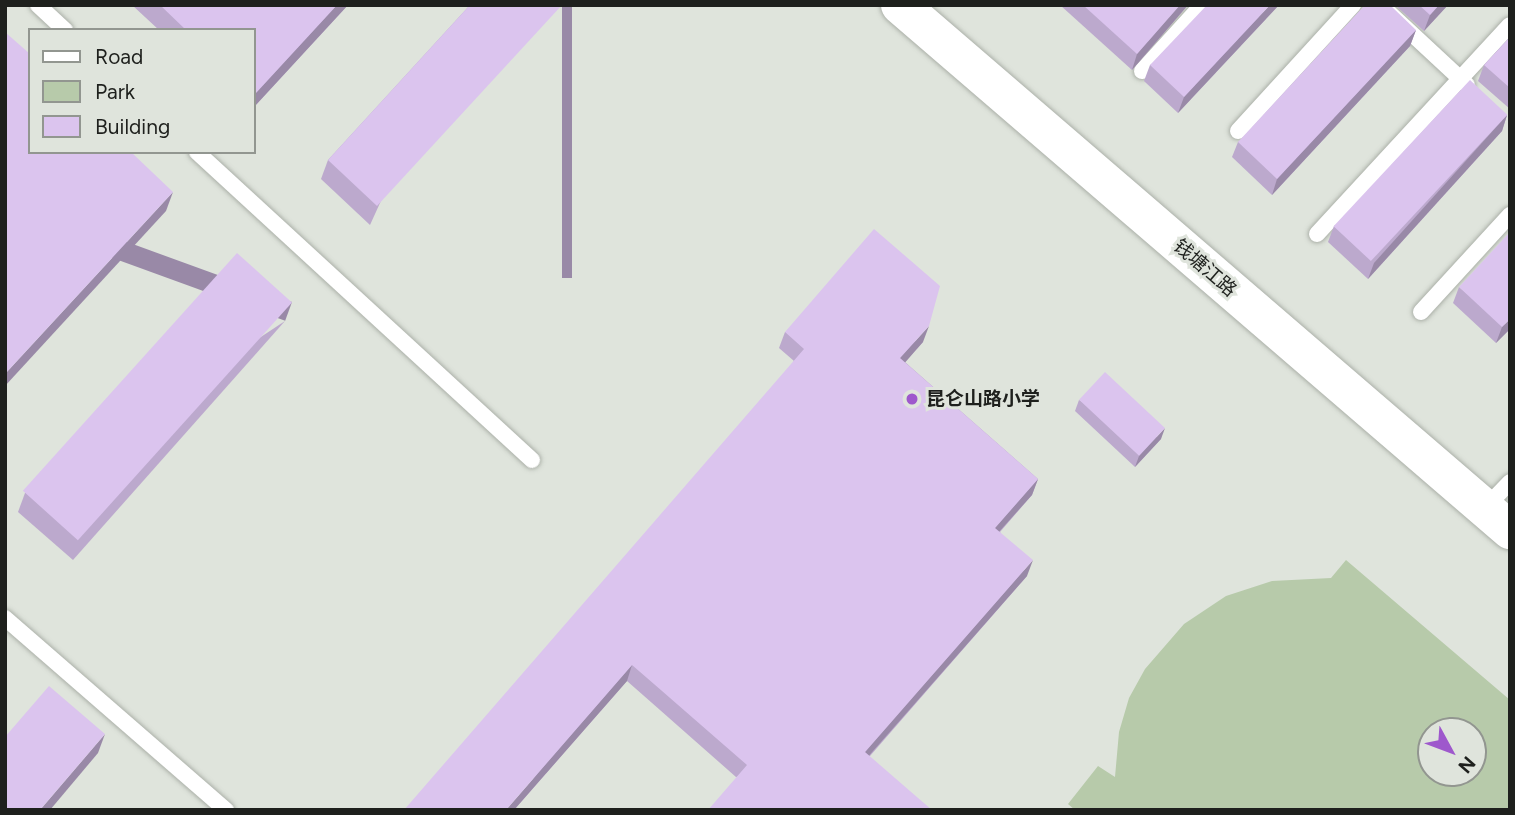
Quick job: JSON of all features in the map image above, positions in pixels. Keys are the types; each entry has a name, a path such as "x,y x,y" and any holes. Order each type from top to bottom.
{"street":[{"name":"钱塘江路","path":"900,5 1502,507"}],"lane":[{"path":"38,5 63,28"},
{"path":"1142,71 1202,5"},
{"path":"1238,131 1353,5"},
{"path":"1381,5 1480,97"},
{"path":"1317,234 1510,26"},
{"path":"199,154 532,460"},
{"path":"1421,312 1510,215"},
{"path":"5,618 226,810"}],"green space":[{"path":"1346,560 1510,700 1510,810 1075,810 1068,804 1098,766 1115,777 1119,732 1129,698 1145,669 1184,624 1226,596 1272,581 1331,578"}],"building":[{"path":"160,5 337,5 256,93 256,28 184,28"},
{"path":"470,5 562,5 377,206 328,160"},
{"path":"1083,5 1180,5 1137,54"},
{"path":"1207,5 1270,5 1184,97 1150,65"},
{"path":"1365,5 1390,5 1416,30 1277,179 1238,142"},
{"path":"1419,5 1439,5 1430,15"},
{"path":"5,32 28,52 28,154 133,154 173,192 5,374"},
{"path":"1510,37 1510,88 1484,65"},
{"path":"1470,80 1507,115 1371,261 1334,226"},
{"path":"874,229 940,286 929,326 900,358 1038,479 995,528 1033,560 865,752 932,810 708,810 747,765 632,665 506,810 404,810 804,349 785,332"},
{"path":"1510,232 1510,319 1502,327 1459,287"},
{"path":"237,253 292,303 78,540 23,491"},
{"path":"1105,372 1165,428 1139,456 1079,400"},
{"path":"49,686 105,734 40,810 5,810 5,737"}],"place":[{"name":"昆仑山路小学","path":"912,399"}]}
